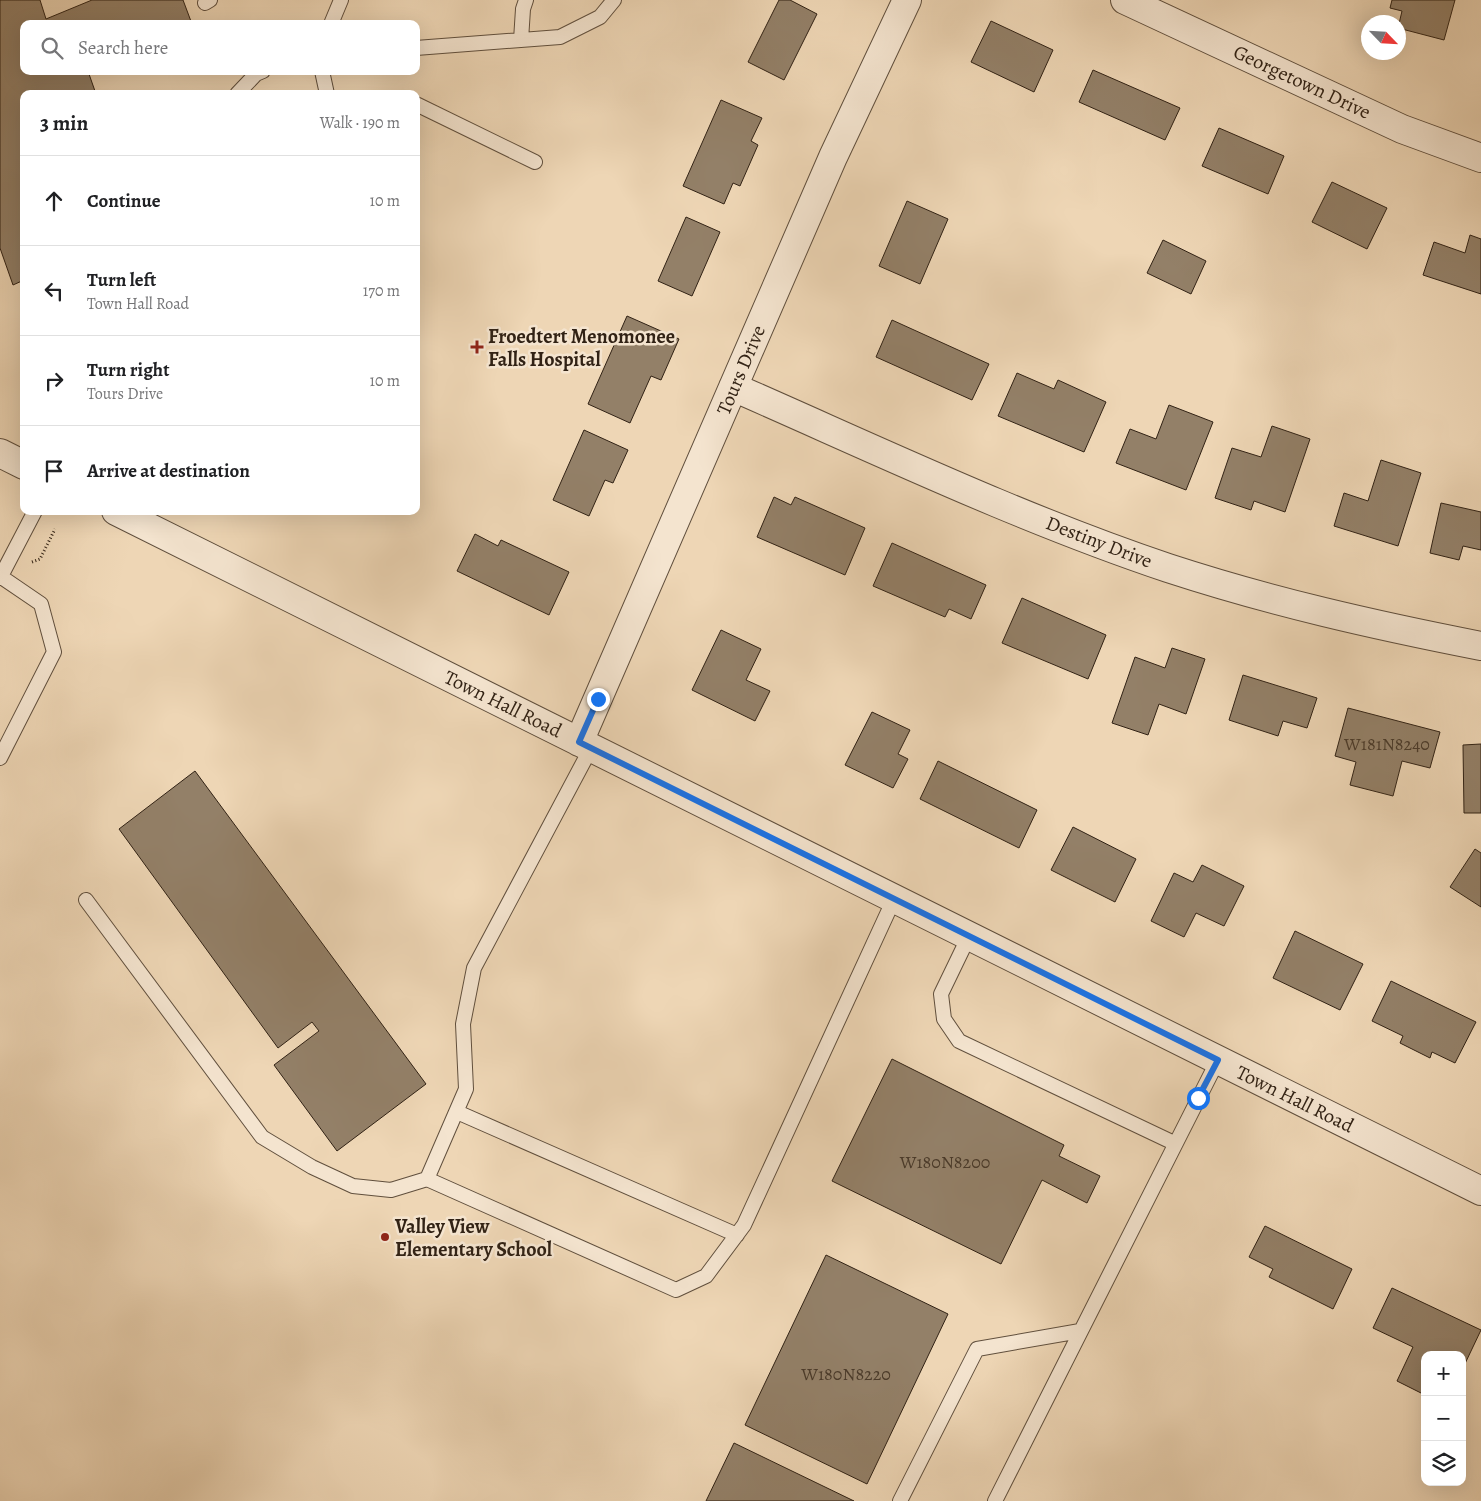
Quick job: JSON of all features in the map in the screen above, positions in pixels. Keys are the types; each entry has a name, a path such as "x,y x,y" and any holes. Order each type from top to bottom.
{"street":[{"name":"Tours Drive","path":"585,745 733,387 833,157 906,0"},
{"name":"Georgetown Drive","path":"1125,0 1402,129 1481,158"},
{"name":"Destiny Drive","path":"733,387 995,502 1166,567 1253,594 1360,622 1481,646"},
{"path":"0,454 20,463"},
{"name":"Town Hall Road","path":"124,515 1481,1191"}],"lane":[{"path":"334,20 341,0"},
{"path":"520,40 523,8 526,0"},
{"path":"420,48 560,37 600,17 614,0"},
{"path":"241,90 255,75"},
{"path":"323,75 326,90"},
{"path":"420,106 535,162"},
{"path":"0,758 54,652 41,604 0,577 33,515"},
{"path":"428,1179 466,1088 463,1024 474,968 585,745"},
{"path":"86,900 262,1137 312,1168 353,1186 391,1190 428,1179 676,1290 706,1276 737,1235 748,1216 894,899"},
{"path":"969,936 940,994 944,1019 958,1041 1174,1143"},
{"path":"995,1501 1174,1143 1218,1060"},
{"path":"457,1112 737,1235"},
{"path":"900,1501 977,1349 1080,1331"}],"building":[{"path":"0,0 40,0 46,19 92,0 183,0 190,20 20,20 20,75 89,75 95,90 20,90 20,282 13,285 0,248"},
{"path":"779,0 790,0 817,14 784,80 748,62"},
{"path":"1392,0 1455,0 1444,40 1406,30 1406,15 1401,15 1402,11 1390,8"},
{"path":"991,21 1053,50 1034,92 971,62"},
{"path":"1093,70 1180,108 1165,140 1079,102"},
{"path":"721,100 762,118 751,141 758,145 740,186 733,183 724,204 683,186"},
{"path":"1219,128 1284,156 1268,194 1202,166"},
{"path":"1332,182 1387,208 1367,249 1312,222"},
{"path":"907,201 948,219 920,284 879,266"},
{"path":"686,217 720,232 692,296 658,281"},
{"path":"1470,235 1481,239 1481,294 1423,275 1434,242 1465,253"},
{"path":"1163,240 1206,261 1191,294 1147,273"},
{"path":"627,316 679,339 661,380 651,376 630,423 588,404"},
{"path":"892,320 989,364 972,400 876,357"},
{"path":"1017,373 1054,389 1058,380 1106,402 1084,452 998,416"},
{"path":"1169,405 1213,422 1186,490 1116,463 1130,429 1156,439"},
{"path":"1272,426 1310,439 1285,512 1254,501 1251,510 1215,498 1232,448 1261,457"},
{"path":"584,430 628,450 613,483 605,480 589,516 553,500"},
{"path":"1381,460 1421,473 1398,546 1334,526 1344,493 1368,501"},
{"path":"774,497 791,505 795,497 865,528 845,575 757,537"},
{"path":"1441,503 1481,512 1481,550 1463,546 1459,560 1430,553"},
{"path":"475,534 498,546 501,540 569,572 549,615 457,571"},
{"path":"892,543 986,585 971,619 949,609 945,617 873,586"},
{"path":"1022,598 1106,635 1088,679 1002,643"},
{"path":"721,630 761,649 746,680 770,691 755,721 692,690"},
{"path":"1172,648 1205,659 1186,714 1159,704 1148,735 1112,723 1135,657 1165,668"},
{"path":"1243,675 1317,698 1307,728 1283,721 1278,736 1229,720"},
{"path":"1348,708 1440,732 1430,768 1402,761 1393,796 1350,785 1356,762 1335,756"},
{"path":"872,712 910,730 898,754 908,759 893,788 845,765"},
{"path":"1481,744 1481,813 1464,813 1463,745"},
{"path":"938,761 1037,810 1019,848 920,799"},
{"path":"195,771 426,1084 337,1151 274,1065 319,1031 312,1022 278,1048 119,829"},
{"path":"1073,827 1136,859 1115,902 1051,870"},
{"path":"1475,849 1481,853 1481,907 1450,887"},
{"path":"1202,865 1244,886 1224,926 1196,913 1184,937 1151,921 1174,873 1193,882"},
{"path":"1295,931 1363,964 1340,1010 1273,978"},
{"path":"1391,981 1476,1022 1455,1063 1432,1052 1430,1058 1400,1043 1403,1036 1372,1021"},
{"path":"892,1059 1064,1145 1059,1156 1100,1176 1087,1203 1042,1180 1001,1264 832,1181"},
{"path":"1265,1226 1352,1269 1333,1309 1269,1277 1273,1269 1249,1257"},
{"path":"826,1255 948,1314 867,1484 745,1425"},
{"path":"1392,1288 1481,1330 1466,1362 1466,1351 1421,1351 1421,1393 1397,1381 1413,1347 1373,1328"},
{"path":"734,1443 854,1501 706,1501"}],"place":[{"name":"Froedtert Menomonee Falls Hospital","path":"477,347"},
{"name":"Valley View Elementary School","path":"385,1237"}],"route":[{"path":"598,699 579,742 1218,1060 1198,1098"}]}
